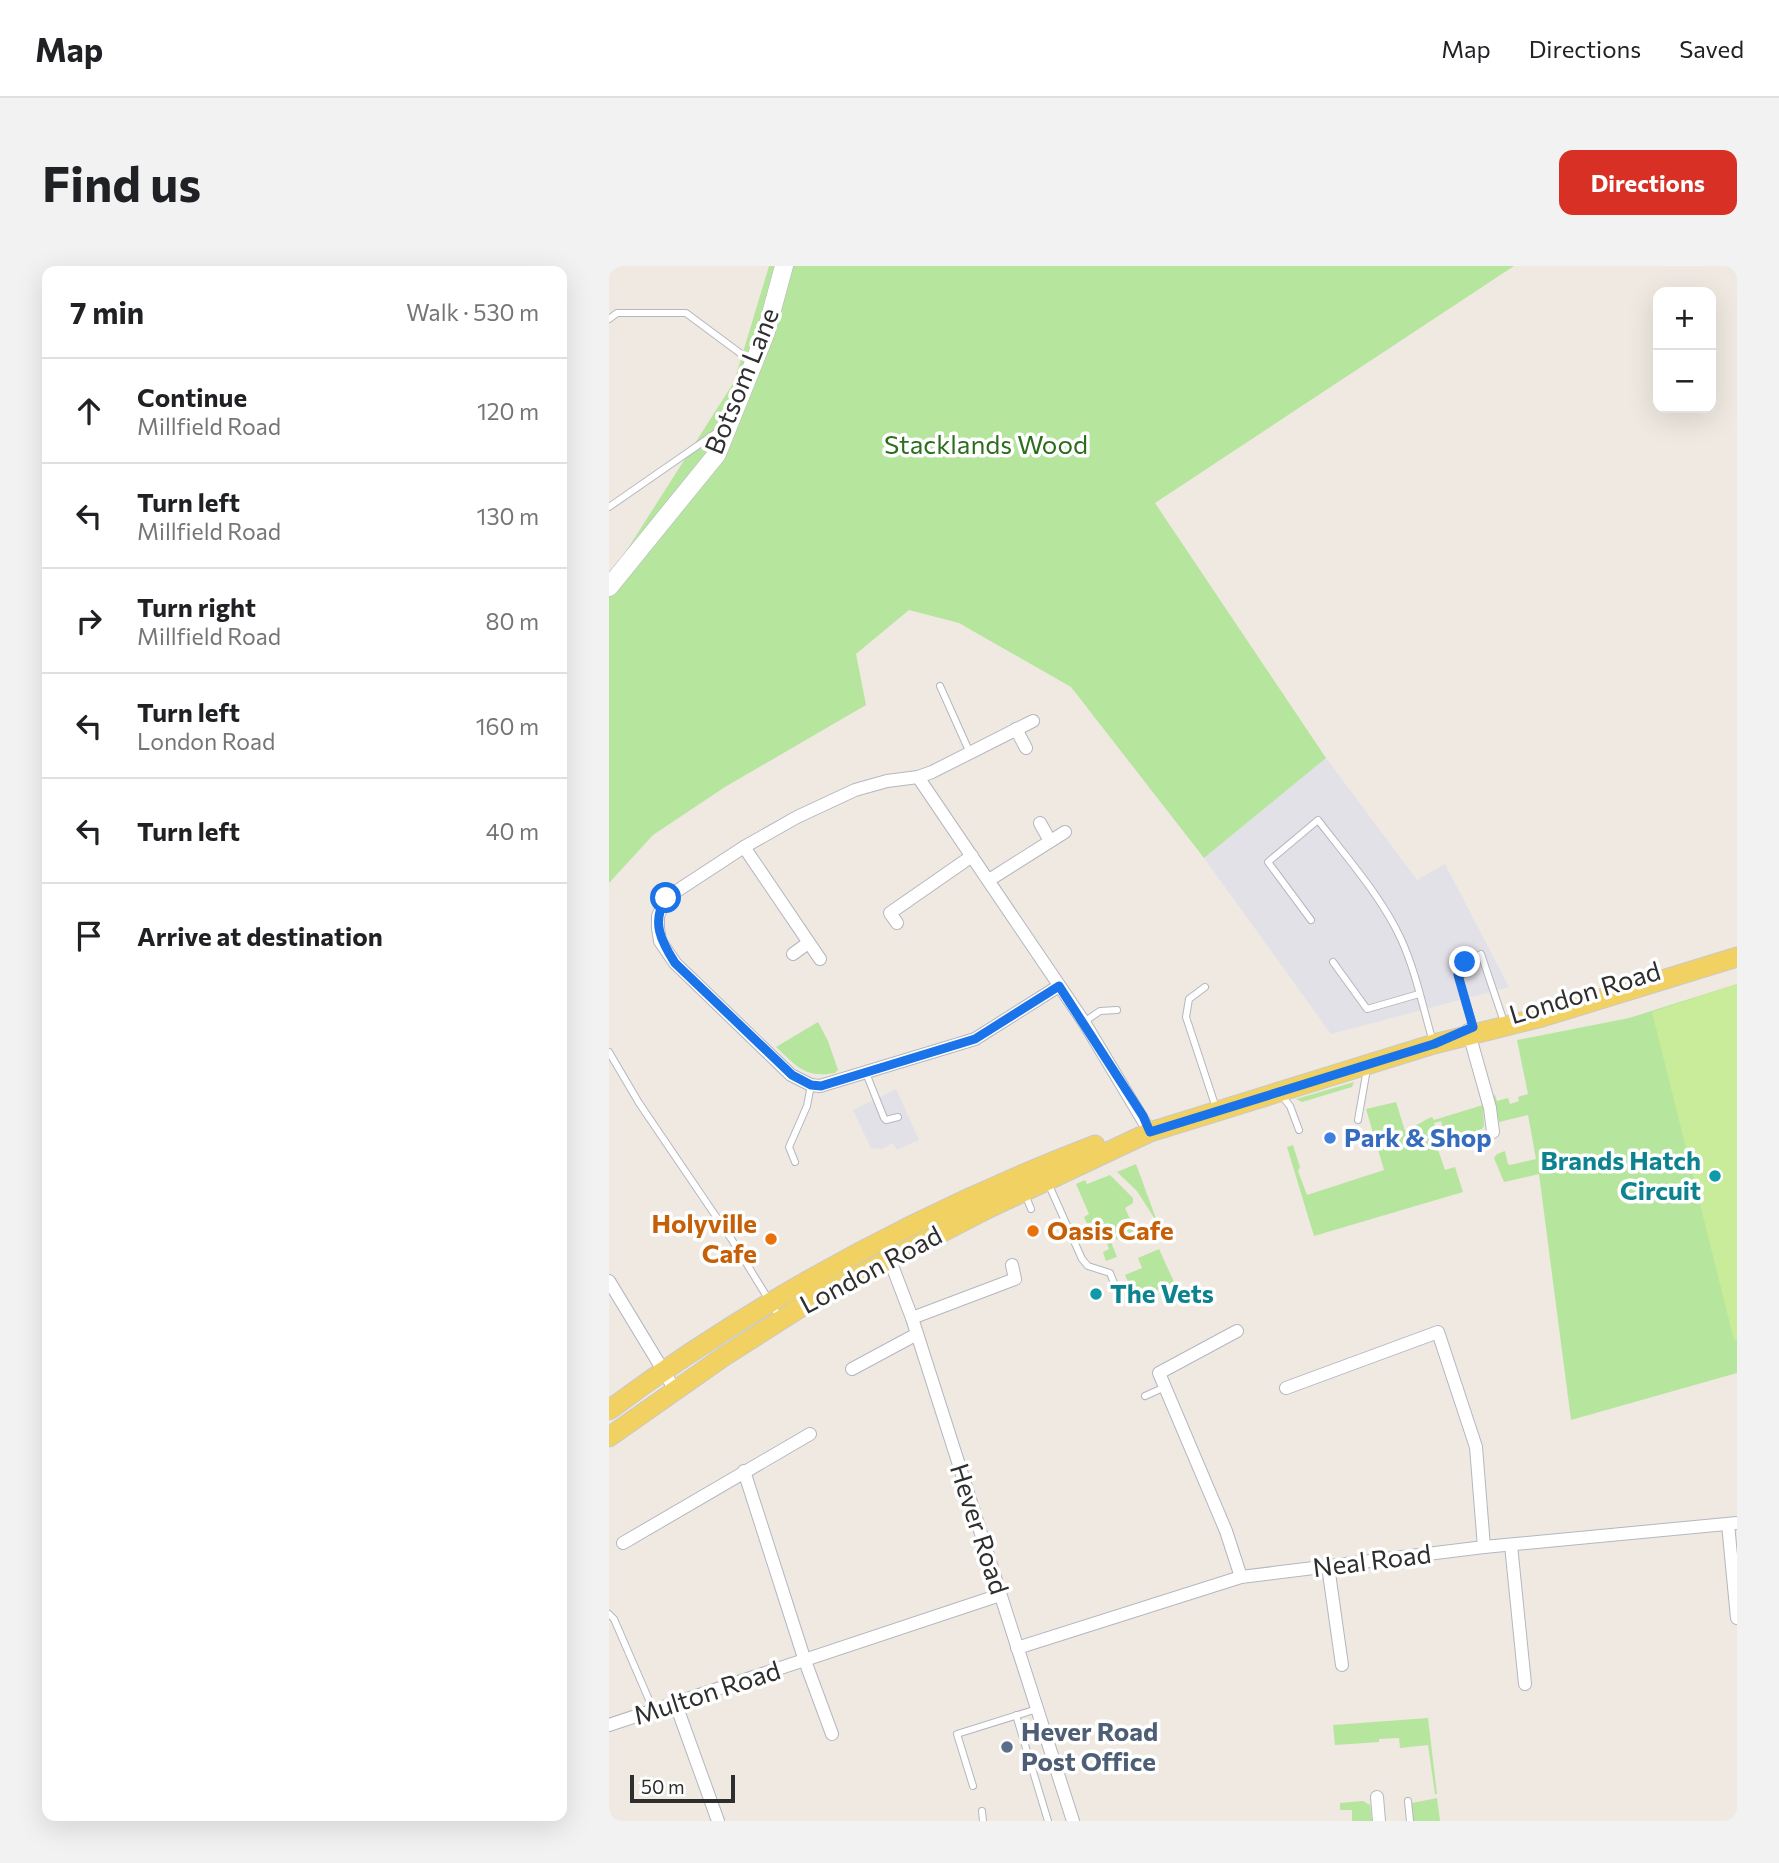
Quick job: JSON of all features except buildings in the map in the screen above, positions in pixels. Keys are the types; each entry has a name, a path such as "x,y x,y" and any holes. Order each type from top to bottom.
{"main road":[{"name":"London Road","path":"609,1437 675,1390 827,1292 1023,1192 1044,1173 1123,1147 1150,1132 1216,1110 1434,1044 1737,947"},
{"name":"London Road","path":"1504,1022 1737,957"},
{"name":"London Road","path":"609,1410 770,1302 881,1239 1023,1192"}],"street":[{"name":"Botsom Lane","path":"609,587 717,454 766,332 784,266"},
{"path":"1033,721 918,777 887,781 855,790 797,817 744,847 666,898 658,916 660,941 684,973 792,1075 811,1085 821,1086 975,1039 1059,986"},
{"path":"1016,729 1026,748"},
{"path":"918,777 1084,1021 1150,1132"},
{"path":"1040,823 1050,841"},
{"path":"989,880 1065,832"},
{"path":"744,847 820,960"},
{"path":"897,923 890,913 972,856"},
{"path":"793,954 808,943"},
{"path":"1472,1032 1493,1132"},
{"name":"Hever Road","path":"881,1239 912,1318 1073,1821"},
{"path":"912,1318 1017,1285 1012,1265"},
{"path":"609,1281 675,1390"},
{"path":"1237,1331 1159,1373 1226,1531 1241,1577"},
{"path":"1286,1388 1438,1332 1476,1447 1484,1547"},
{"path":"852,1369 917,1334"},
{"path":"623,1543 810,1434"},
{"path":"744,1471 805,1661"},
{"path":"1732,1524 1737,1618"},
{"name":"Neal Road","path":"1017,1648 1241,1577 1484,1547 1732,1524"},
{"path":"1511,1545 1525,1684"},
{"path":"1328,1566 1342,1665"},
{"name":"Multon Road","path":"609,1725 1000,1595"},
{"name":"Multon Road","path":"805,1661 832,1734"},
{"path":"675,1702 718,1821"},
{"path":"1377,1797 1379,1821"}],"lane":[{"path":"609,319 617,313 686,313 754,363"},
{"path":"609,507 730,423"},
{"path":"940,686 970,753"},
{"path":"1311,920 1268,862 1318,820 1378,899 1401,937 1434,1044"},
{"path":"1472,1032 1458,975 1469,971 1465,962 1481,954 1504,1022"},
{"path":"1333,962 1367,1009 1419,994"},
{"path":"1205,987 1189,999 1185,1017 1216,1110"},
{"path":"1084,1021 1100,1011 1117,1010"},
{"path":"609,1052 781,1320"},
{"path":"1359,1120 1368,1063"},
{"path":"866,1071 884,1118 886,1120 898,1117"},
{"path":"795,1162 789,1147 807,1106 811,1085"},
{"path":"1277,1091 1290,1105 1299,1130"},
{"path":"1044,1173 1082,1259 1088,1266 1109,1273 1115,1288"},
{"path":"1145,1396 1165,1387"},
{"path":"609,1614 614,1619 653,1709"},
{"path":"973,1786 957,1734 1037,1709"},
{"path":"1016,1715 1048,1821"},
{"path":"1408,1801 1410,1821"},
{"path":"982,1811 983,1821"}],"shaded area":[{"path":"1326,758 1417,880 1445,864 1509,987 1331,1034 1204,858"},
{"path":"896,1089 919,1140 897,1150 893,1143 882,1149 871,1148 853,1110"}],"green space":[{"name":"Stacklands Wood","path":"769,266 1514,266 1155,503 1326,758 1204,858 1071,687 959,623 909,610 856,654 866,705 725,787 653,835 609,883 609,578 734,382"},
{"path":"1737,984 1737,1373 1571,1420 1539,1174 1504,1182 1494,1158 1505,1151 1510,1165 1536,1159 1528,1115 1499,1122 1493,1096 1495,1095 1497,1101 1508,1098 1510,1104 1519,1101 1518,1097 1528,1094 1517,1040 1629,1018"},
{"name":"Brands Hatch Circuit","path":"1737,984 1737,1339 1734,1340 1652,1012"},
{"path":"818,1022 838,1070 835,1073 816,1074 802,1069 776,1047"},
{"path":"1354,1082 1352,1087 1302,1102 1296,1099"},
{"path":"1396,1102 1405,1131 1432,1117 1434,1120 1483,1105 1482,1129 1446,1140 1441,1121 1434,1123 1440,1142 1436,1144 1445,1170 1455,1167 1463,1192 1314,1236 1287,1147 1293,1145 1300,1167 1298,1171 1307,1195 1384,1170 1366,1109"},
{"path":"1136,1164 1158,1224 1137,1191 1117,1172"},
{"path":"1110,1175 1133,1198 1133,1203 1125,1208 1135,1230 1111,1242 1117,1257 1106,1261 1103,1252 1109,1249 1098,1220 1087,1224 1084,1217 1089,1214 1076,1184 1085,1180 1087,1184"},
{"path":"1159,1249 1174,1282 1136,1300 1125,1275 1142,1268 1138,1258"},
{"path":"1428,1718 1437,1794 1428,1745 1400,1748 1399,1738 1335,1745 1333,1725"},
{"path":"1437,1798 1440,1821 1413,1821 1412,1803"},
{"path":"1363,1801 1370,1805 1372,1821 1352,1821 1352,1810 1340,1810 1340,1803"}],"place":[{"name":"Park & Shop","path":"1330,1138"},
{"name":"Brands Hatch Circuit","path":"1715,1176"},
{"name":"Oasis Cafe","path":"1033,1231"},
{"name":"Holyville Cafe","path":"771,1239"},
{"name":"The Vets","path":"1096,1294"},
{"name":"Hever Road Post Office","path":"1007,1747"}],"route":[{"path":"666,898 658,916 658,928 660,941 675,963 792,1075 811,1085 821,1086 975,1039 1059,986 1084,1021 1143,1116 1150,1132 1434,1044 1473,1027 1458,975 1469,971 1465,962"}]}
